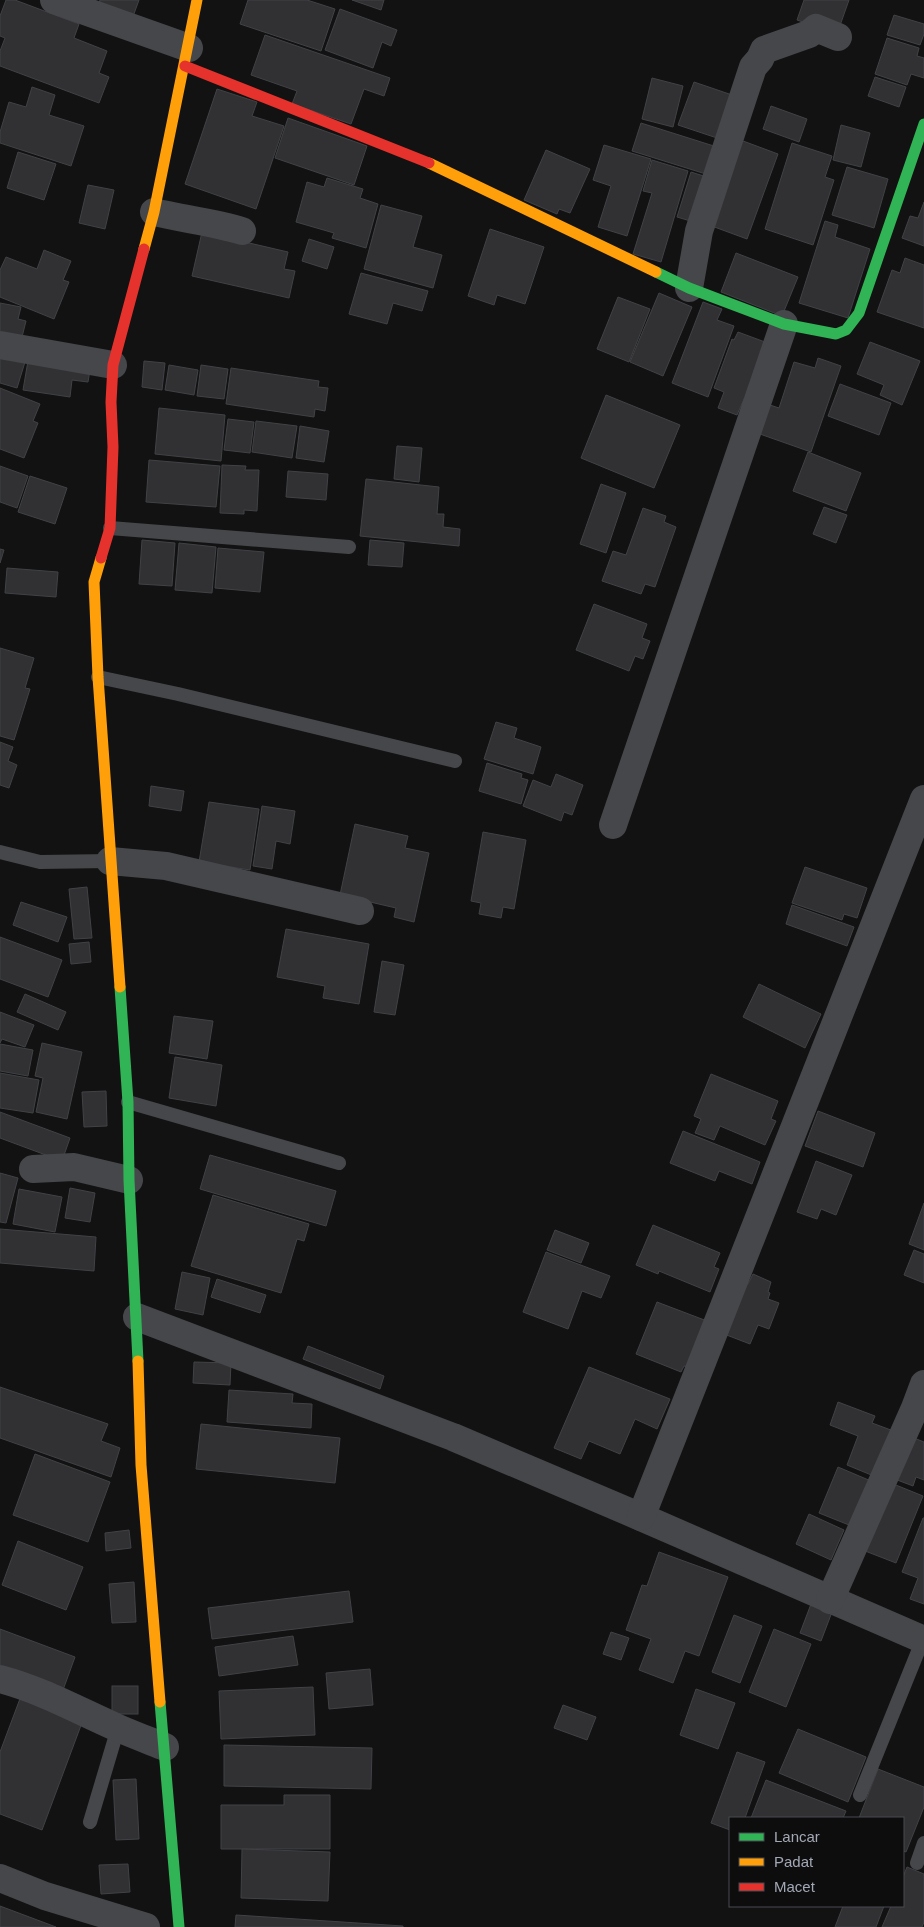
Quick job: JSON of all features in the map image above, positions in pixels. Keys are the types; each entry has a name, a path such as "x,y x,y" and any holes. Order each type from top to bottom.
{"main road":[{"path":"179,1927 141,1465 137,1317 129,1180 128,1102 98,678 94,582 110,528 113,447 111,402 113,365 154,212 187,57 197,0"},
{"path":"187,57 417,157 690,288 784,324 836,334 846,330 859,313 924,124"}],"street":[{"path":"54,0 187,57"},
{"path":"690,288 699,231 752,67 760,59 764,50 809,34 816,28 838,37"},
{"path":"154,212 178,218 202,220 242,231"},
{"path":"613,825 784,324"},
{"path":"0,345 113,365"},
{"path":"641,1517 924,799"},
{"path":"110,861 166,866 360,911"},
{"path":"33,1170 74,1167 129,1180"},
{"path":"137,1317 453,1438 924,1640"},
{"path":"830,1600 924,1384"},
{"path":"0,1679 18,1684 70,1705 118,1728 165,1747"},
{"path":"0,1878 45,1896 146,1927"}],"lane":[{"path":"110,528 349,548"},
{"path":"98,678 178,694 455,761"},
{"path":"0,852 40,862 110,861"},
{"path":"128,1102 339,1163"},
{"path":"860,1795 924,1640"},
{"path":"90,1822 118,1728"},
{"path":"916,1862 924,1843"}],"building":[{"path":"6,0 15,0 79,24 74,38 107,51 99,73 109,77 99,103 0,66 0,51 5,38 0,36 0,16"},
{"path":"100,0 139,0 131,22 97,9"},
{"path":"248,0 307,0 335,9 321,51 240,24"},
{"path":"352,0 384,0 381,10"},
{"path":"804,0 849,0 837,34 797,20"},
{"path":"340,9 397,30 391,46 382,42 373,68 325,50"},
{"path":"894,15 924,24 924,34 920,45 887,35"},
{"path":"265,35 390,78 384,96 364,89 351,124 292,104 297,91 251,75"},
{"path":"887,38 919,48 917,56 924,58 924,78 911,74 907,85 875,74"},
{"path":"875,77 906,87 899,107 868,96"},
{"path":"652,78 683,86 673,127 642,119"},
{"path":"694,82 738,97 723,140 678,125"},
{"path":"32,87 55,95 49,115 84,126 71,166 0,143 0,132 9,102 26,107"},
{"path":"217,89 257,102 252,116 284,126 256,209 185,184"},
{"path":"771,106 807,119 799,142 763,129"},
{"path":"288,118 367,146 354,185 275,158"},
{"path":"641,123 717,147 709,175 632,151"},
{"path":"841,125 870,133 861,167 833,160"},
{"path":"735,138 778,154 747,239 709,225"},
{"path":"792,143 832,156 825,177 834,180 813,245 765,229"},
{"path":"604,145 651,159 627,236 598,227 611,186 593,180"},
{"path":"546,150 590,169 570,213 559,209 557,214 524,200"},
{"path":"18,152 56,164 44,200 7,188"},
{"path":"652,160 688,171 661,262 633,254 652,193 643,191"},
{"path":"847,167 888,179 874,228 832,215"},
{"path":"691,172 710,178 697,223 677,217"},
{"path":"327,178 363,189 360,198 378,204 366,248 332,238 334,233 296,222 307,182 324,187"},
{"path":"88,185 114,190 105,229 79,223"},
{"path":"924,202 924,246 902,238 910,216 918,218"},
{"path":"381,205 422,216 413,247 442,255 433,288 364,269"},
{"path":"825,221 838,225 835,237 870,249 848,318 799,303"},
{"path":"490,229 544,247 525,304 497,295 494,305 468,296"},
{"path":"202,232 288,252 284,269 295,271 289,298 192,276"},
{"path":"309,239 334,247 327,269 302,261"},
{"path":"44,250 71,261 63,280 69,282 54,319 0,297 0,270 6,257 37,269"},
{"path":"736,253 798,277 782,316 721,292"},
{"path":"905,258 924,265 924,328 877,312 892,270 900,273"},
{"path":"361,273 428,291 422,311 393,303 387,324 349,314"},
{"path":"659,293 692,307 663,376 630,362"},
{"path":"618,297 650,309 629,362 597,349"},
{"path":"703,302 722,309 717,320 734,326 708,397 672,383"},
{"path":"0,303 21,307 18,319 26,321 21,341 0,337"},
{"path":"738,332 765,342 747,400 744,399 737,415 718,408 724,392 714,388 732,339 734,340"},
{"path":"870,342 920,361 902,405 880,395 884,385 857,374"},
{"path":"0,348 25,362 17,388 0,383"},
{"path":"29,355 91,364 88,382 72,380 70,397 23,390"},
{"path":"818,358 841,366 811,452 757,433 767,404 779,408 794,362 815,368"},
{"path":"144,361 165,363 162,390 142,387"},
{"path":"169,365 198,370 194,395 165,390"},
{"path":"201,365 228,369 224,399 197,396"},
{"path":"231,368 319,381 318,387 328,388 325,411 315,409 314,417 226,404"},
{"path":"840,384 891,403 879,435 828,416"},
{"path":"0,388 40,404 33,421 38,423 24,458 0,449"},
{"path":"606,395 680,425 654,488 581,458"},
{"path":"159,408 225,415 221,461 155,454"},
{"path":"228,419 254,422 250,453 224,450"},
{"path":"256,421 297,426 292,458 252,452"},
{"path":"300,426 329,431 324,462 296,458"},
{"path":"397,446 422,448 419,482 394,479"},
{"path":"808,452 861,473 846,511 793,491"},
{"path":"149,460 220,466 216,507 146,502"},
{"path":"222,465 246,466 245,470 259,470 257,511 244,510 244,514 220,513"},
{"path":"0,466 28,476 17,508 0,502"},
{"path":"288,471 328,474 326,500 286,497"},
{"path":"30,476 67,488 55,524 18,512"},
{"path":"366,479 439,487 437,514 444,514 443,527 460,529 459,546 360,536"},
{"path":"601,484 626,493 606,553 580,544"},
{"path":"824,507 847,515 836,543 813,534"},
{"path":"643,508 666,516 664,522 676,527 655,587 645,584 641,594 602,581 613,551 626,555"},
{"path":"142,540 175,543 172,586 139,584"},
{"path":"370,540 404,543 402,567 368,565"},
{"path":"179,543 216,547 212,593 175,590"},
{"path":"218,548 264,552 260,592 215,588"},
{"path":"0,549 4,550 0,563"},
{"path":"7,568 58,572 56,597 5,593"},
{"path":"594,604 647,624 642,638 650,641 643,659 635,656 629,671 576,650"},
{"path":"0,648 34,658 25,688 30,689 14,740 0,736"},
{"path":"496,722 517,728 514,738 541,747 533,774 484,759"},
{"path":"0,742 13,747 8,761 17,765 9,788 0,785"},
{"path":"487,763 522,774 521,778 528,780 521,804 479,791"},
{"path":"556,774 583,785 572,815 564,812 561,821 523,806 533,780 551,787"},
{"path":"151,786 184,791 181,811 149,806"},
{"path":"209,802 259,809 250,870 199,862"},
{"path":"262,806 295,811 290,844 276,841 272,869 253,866"},
{"path":"355,824 408,836 405,848 429,853 414,922 394,917 396,908 340,895"},
{"path":"483,832 526,840 514,909 503,907 501,918 479,914 481,903 471,901"},
{"path":"805,867 867,888 857,918 844,914 842,920 792,903"},
{"path":"87,887 92,938 74,939 69,889"},
{"path":"21,902 67,917 58,942 13,925"},
{"path":"792,905 854,927 847,946 786,924"},
{"path":"286,929 369,944 359,1004 323,998 325,986 277,977"},
{"path":"0,937 62,960 48,997 0,979"},
{"path":"89,942 91,962 71,964 69,944"},
{"path":"382,961 404,965 395,1015 374,1012"},
{"path":"759,984 821,1014 805,1048 743,1017"},
{"path":"25,994 66,1012 58,1030 17,1012"},
{"path":"0,1012 34,1025 25,1047 2,1039 0,1043"},
{"path":"174,1016 213,1021 207,1059 169,1053"},
{"path":"42,1043 82,1052 67,1119 36,1112 43,1078 35,1076"},
{"path":"0,1044 33,1050 28,1076 0,1071"},
{"path":"175,1057 222,1065 216,1106 169,1098"},
{"path":"0,1073 39,1080 33,1113 0,1108"},
{"path":"711,1074 778,1101 771,1119 776,1121 765,1145 720,1126 714,1140 695,1133 701,1119 694,1116"},
{"path":"106,1091 107,1126 84,1127 82,1092"},
{"path":"818,1111 875,1133 863,1167 805,1146"},
{"path":"0,1112 70,1138 62,1161 0,1138"},
{"path":"683,1131 760,1162 752,1184 719,1171 715,1181 670,1163"},
{"path":"210,1155 336,1191 326,1226 200,1189"},
{"path":"816,1161 852,1175 836,1215 821,1209 817,1219 797,1212"},
{"path":"0,1173 18,1178 6,1223 0,1222"},
{"path":"70,1188 95,1193 90,1222 65,1218"},
{"path":"19,1189 62,1197 55,1232 13,1224"},
{"path":"213,1195 309,1224 304,1241 297,1239 281,1293 191,1266"},
{"path":"924,1203 924,1250 909,1244"},
{"path":"653,1225 720,1253 714,1267 719,1269 710,1292 659,1271 658,1274 636,1265"},
{"path":"0,1229 96,1237 94,1271 0,1263"},
{"path":"555,1230 589,1243 581,1263 547,1250"},
{"path":"914,1250 924,1254 924,1283 904,1275"},
{"path":"546,1252 610,1276 601,1298 582,1291 568,1329 523,1312"},
{"path":"182,1272 210,1278 203,1315 175,1309"},
{"path":"753,1274 771,1282 768,1299 779,1303 769,1329 758,1325 750,1344 724,1334 744,1282 748,1284"},
{"path":"217,1279 266,1295 260,1313 211,1297"},
{"path":"657,1302 707,1321 688,1367 684,1366 681,1372 636,1354"},
{"path":"308,1346 384,1376 380,1389 303,1359"},
{"path":"194,1362 231,1363 230,1385 193,1383"},
{"path":"589,1367 670,1399 657,1429 635,1419 620,1454 589,1441 581,1459 554,1448"},
{"path":"0,1387 108,1424 101,1441 120,1448 111,1477 0,1438"},
{"path":"229,1390 293,1394 292,1403 312,1404 311,1428 227,1422"},
{"path":"838,1402 875,1416 872,1423 899,1433 881,1479 847,1465 858,1436 830,1425"},
{"path":"201,1424 340,1438 335,1483 196,1469"},
{"path":"909,1436 924,1442 924,1480 916,1477 913,1486 892,1478"},
{"path":"35,1454 110,1482 88,1542 13,1515"},
{"path":"838,1467 878,1484 859,1529 819,1513"},
{"path":"886,1481 923,1496 896,1563 860,1549"},
{"path":"809,1514 844,1530 831,1560 796,1544"},
{"path":"923,1518 924,1604 910,1599 918,1578 902,1572"},
{"path":"129,1530 131,1548 106,1551 105,1533"},
{"path":"18,1541 83,1567 66,1610 2,1585"},
{"path":"659,1552 728,1577 699,1656 685,1651 673,1683 639,1670 651,1639 626,1630 642,1585 647,1586"},
{"path":"134,1582 136,1622 112,1623 109,1584"},
{"path":"349,1591 353,1622 212,1639 208,1608"},
{"path":"811,1604 832,1612 821,1641 800,1633"},
{"path":"734,1615 762,1626 740,1683 712,1672"},
{"path":"0,1629 75,1657 63,1690 0,1667"},
{"path":"774,1629 811,1644 786,1707 749,1692"},
{"path":"611,1632 629,1638 621,1660 603,1654"},
{"path":"293,1636 298,1665 219,1676 215,1647"},
{"path":"370,1669 373,1705 329,1709 326,1673"},
{"path":"112,1686 138,1686 138,1714 112,1714"},
{"path":"313,1687 315,1735 221,1739 219,1691"},
{"path":"696,1689 735,1703 718,1749 680,1735"},
{"path":"21,1696 83,1720 42,1830 0,1814 0,1752"},
{"path":"563,1705 596,1717 587,1740 554,1728"},
{"path":"798,1729 866,1757 848,1802 779,1773"},
{"path":"224,1745 372,1748 371,1789 224,1786"},
{"path":"737,1752 765,1762 745,1817 729,1817 729,1830 711,1823"},
{"path":"878,1769 924,1787 924,1807 906,1852 904,1851 904,1817 859,1817"},
{"path":"136,1779 139,1839 116,1840 113,1780"},
{"path":"766,1780 846,1811 843,1817 751,1817"},
{"path":"284,1795 330,1795 330,1849 221,1849 221,1805 284,1805"},
{"path":"242,1849 330,1852 328,1901 241,1898"},
{"path":"128,1864 130,1892 101,1894 99,1865"},
{"path":"907,1867 924,1874 924,1922 922,1927 882,1927 891,1907 904,1907 904,1874"},
{"path":"0,1906 56,1927 0,1927"},
{"path":"843,1907 884,1907 876,1927 835,1927"},
{"path":"236,1915 403,1926 403,1927 235,1927"}],"traffic: fast":[{"path":"656,272 689,288 784,324 836,334 846,330 859,313 924,124"},
{"path":"120,987 128,1102 129,1180 138,1361"},
{"path":"160,1702 179,1927"}],"traffic: slow":[{"path":"144,249 154,212 197,0"},
{"path":"429,163 656,272"},
{"path":"101,558 94,582 98,677 120,987"},
{"path":"138,1361 141,1465 160,1702"}],"traffic: jam":[{"path":"185,66 429,163"},
{"path":"101,558 110,528 113,447 111,402 113,365 144,249"}]}
